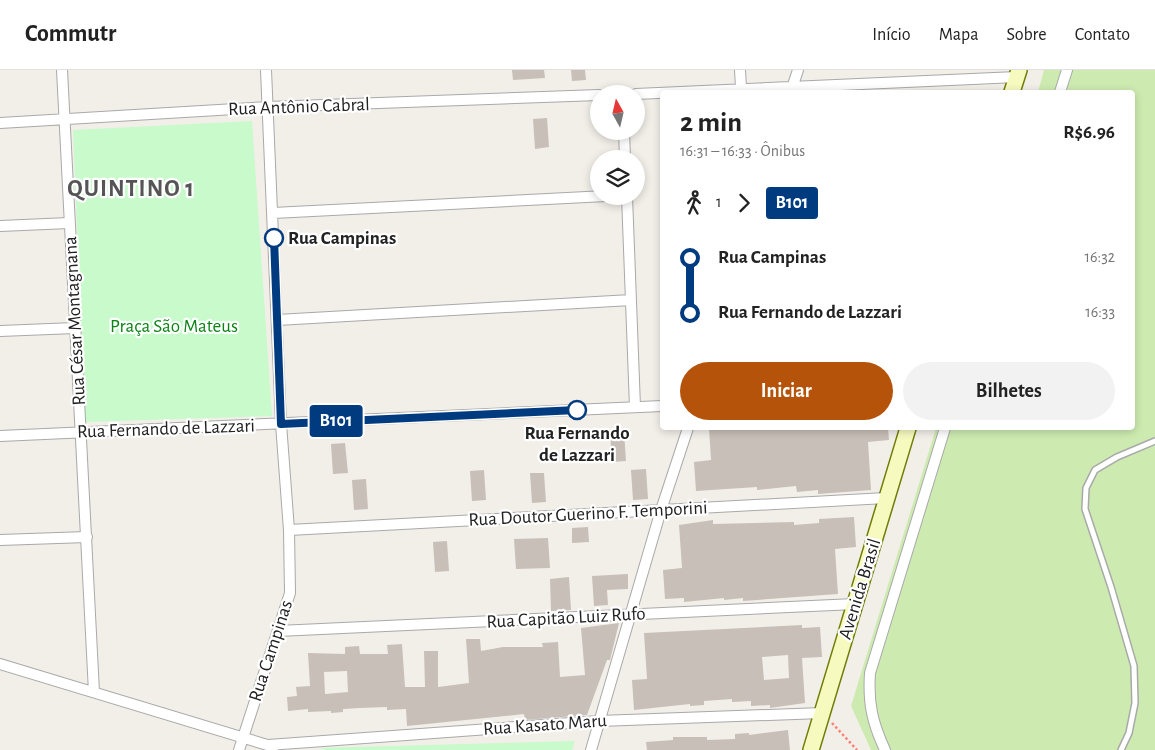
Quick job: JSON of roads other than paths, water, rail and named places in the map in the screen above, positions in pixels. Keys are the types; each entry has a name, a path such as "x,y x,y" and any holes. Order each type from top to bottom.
{"main road":[{"path":"1013,90 1018,73"},
{"name":"Avenida Brasil","path":"811,750 907,430"}],"street":[{"name":"Rua César Montagnana","path":"62,70 94,692"},
{"name":"Rua Campinas","path":"239,750 290,593 290,530 281,424 266,70"},
{"path":"740,70 741,88"},
{"path":"792,89 798,70"},
{"path":"1061,90 1068,70"},
{"path":"706,90 741,88 792,89 1018,73"},
{"path":"645,93 660,93"},
{"name":"Rua Antônio Cabral","path":"0,123 268,107 590,95"},
{"path":"273,212 590,197"},
{"path":"627,205 636,407"},
{"path":"0,226 69,223"},
{"path":"277,320 631,300"},
{"path":"0,331 75,328"},
{"name":"Rua Fernando de Lazzari","path":"0,436 660,406"},
{"path":"591,750 661,510 687,430"},
{"path":"885,750 875,728 869,700 870,673 944,430"},
{"name":"Rua Doutor Guerino F. Temporini","path":"290,530 886,498"},
{"path":"0,540 87,536"},
{"name":"Rua Capitão Luiz Rufo","path":"278,631 855,604"},
{"path":"0,664 282,750"},
{"name":"Rua Kasato Maru","path":"268,745 599,721 822,713"}],"lane":[{"path":"1121,750 1129,733 1135,703 1134,666 1111,587 1084,510 1086,488 1095,470 1117,457 1155,440"}],"place":[{"name":"Rua Campinas","path":"274,238"},
{"name":"Rua Fernando de Lazzari","path":"577,410"}],"district":[{"name":"QUINTINO 1","path":"131,189"}],"park label":[{"name":"Praça São Mateus","path":"174,326"}]}
